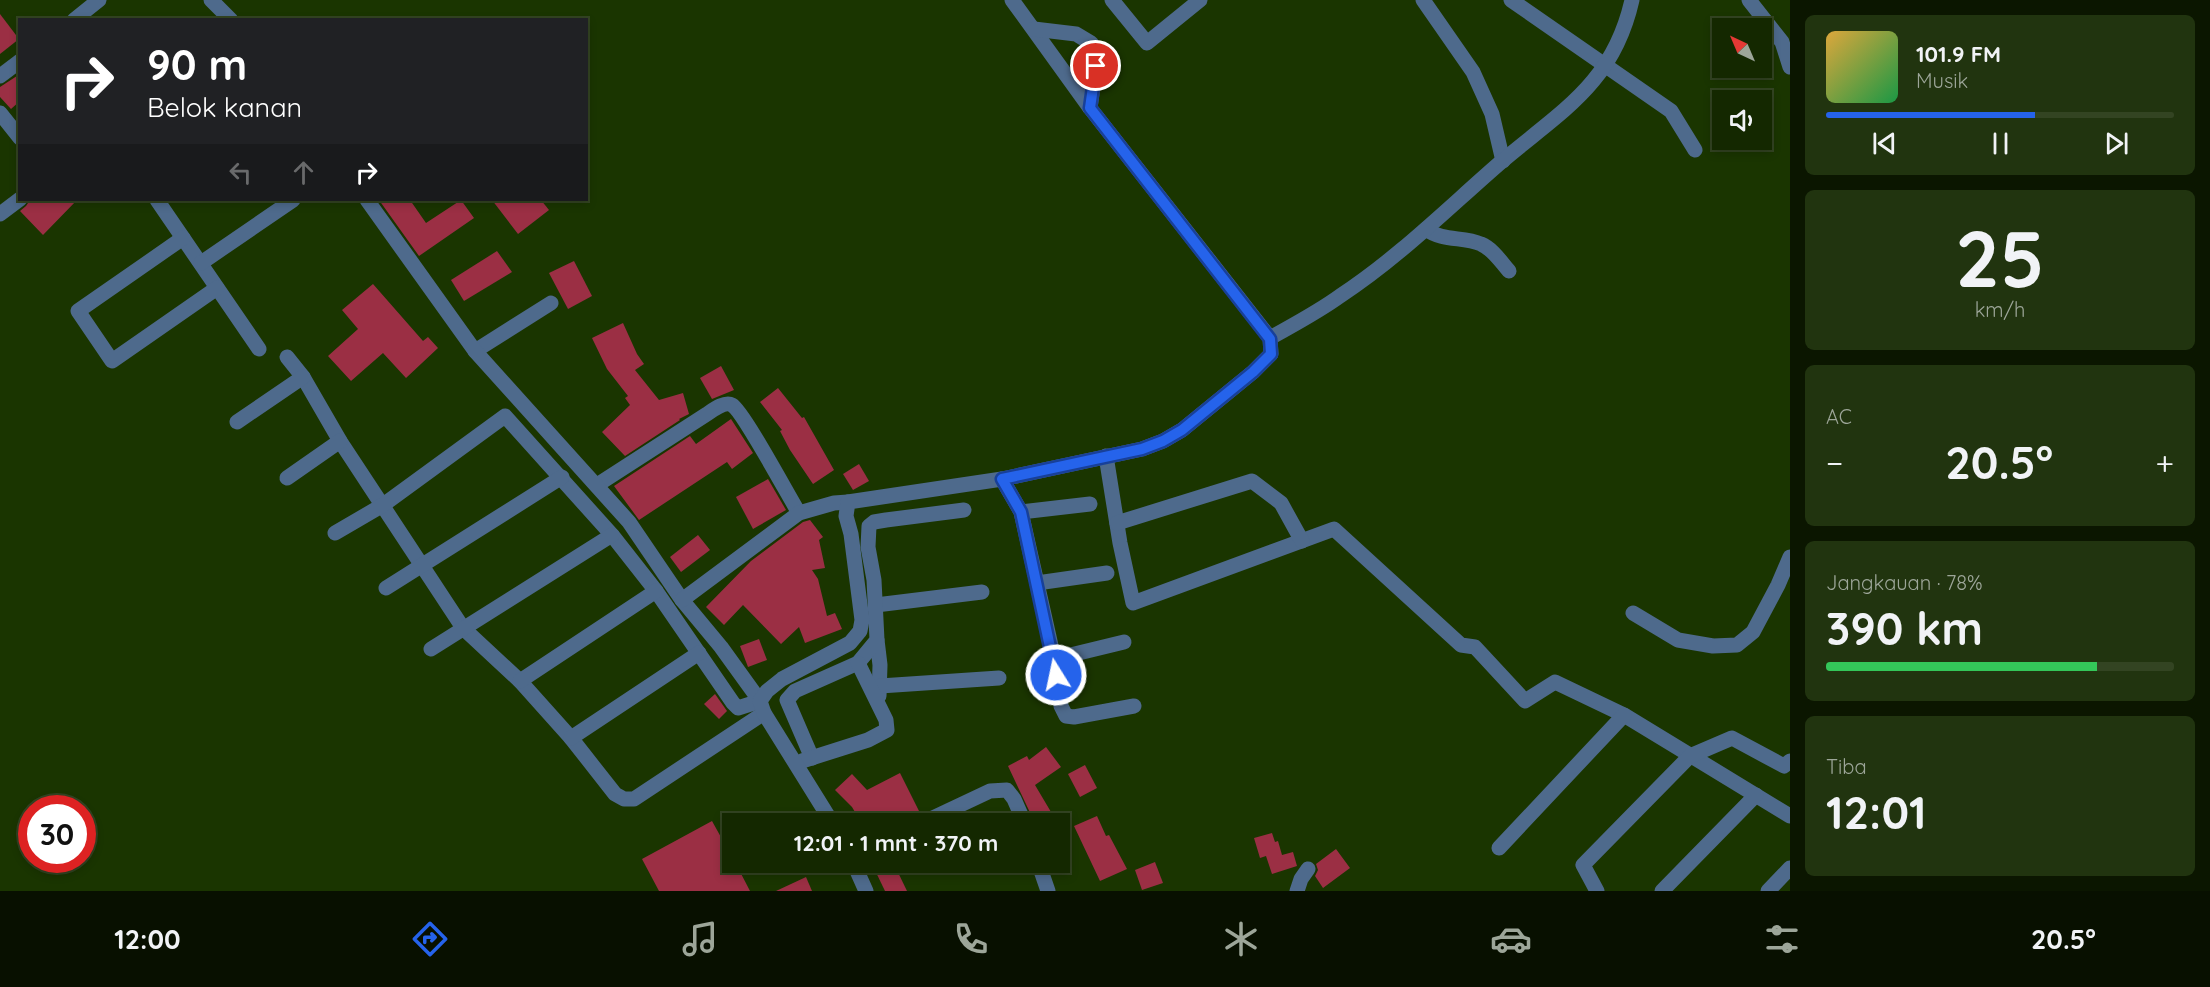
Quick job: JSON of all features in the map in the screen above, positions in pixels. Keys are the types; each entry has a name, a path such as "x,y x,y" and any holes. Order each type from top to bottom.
{"street":[{"path":"76,18 99,0"},
{"path":"211,0 229,18"},
{"path":"682,600 799,513 834,503 1002,479 1142,449 1163,441 1204,413 1271,354 1270,339 1090,108 1012,0"},
{"path":"1112,0 1147,43 1200,0"},
{"path":"1423,0 1473,72 1492,114 1503,161"},
{"path":"1511,0 1671,111 1695,150"},
{"path":"1270,339 1341,296 1426,229 1503,161 1572,105 1605,65 1622,36 1632,0"},
{"path":"1749,0 1786,45 1790,67"},
{"path":"1034,29 1076,34 1091,43 1096,66 1090,108"},
{"path":"0,76 18,62"},
{"path":"0,113 18,136"},
{"path":"0,214 18,200"},
{"path":"158,201 259,349"},
{"path":"201,263 292,201"},
{"path":"368,201 475,351 629,522 682,600 721,646 762,707 826,813"},
{"path":"1426,229 1440,237 1482,244 1509,271"},
{"path":"183,238 78,311 112,361 217,288"},
{"path":"475,351 552,303"},
{"path":"287,357 303,378 340,441 463,628 520,681 571,738 615,794 628,800 640,796 762,707 767,691 782,679 850,643 860,631 862,621 851,534 846,516 848,502"},
{"path":"237,422 303,378"},
{"path":"597,485 720,406 729,404 733,405 747,425 799,513"},
{"path":"335,533 383,506 505,416 612,535 656,591 723,690 738,708 762,707"},
{"path":"287,478 340,441"},
{"path":"1106,456 1133,603 1334,530 1461,645 1475,647 1525,701 1556,682 1624,715 1790,816"},
{"path":"386,588 562,477"},
{"path":"1002,479 1021,512 1054,659 1061,706 1066,716 1074,717 1134,706"},
{"path":"1117,523 1252,480 1281,503 1302,541"},
{"path":"1021,512 1090,504"},
{"path":"879,705 878,640 868,547 869,526 874,522 964,510"},
{"path":"431,649 612,535"},
{"path":"1633,613 1678,640 1713,646 1737,645 1753,632 1790,557"},
{"path":"1037,583 1107,573"},
{"path":"520,681 656,591"},
{"path":"876,605 982,592"},
{"path":"812,758 787,700 795,691 858,663 878,640"},
{"path":"1054,659 1124,642"},
{"path":"571,738 699,653"},
{"path":"796,763 886,732 888,728 886,720 858,663"},
{"path":"880,686 999,678"},
{"path":"1499,848 1624,715"},
{"path":"1597,891 1583,865 1690,756 1732,738 1784,766 1790,761"},
{"path":"943,813 990,791 1000,789 1007,790 1014,798 1020,813"},
{"path":"1662,891 1756,795"},
{"path":"1768,891 1790,868"},
{"path":"1297,891 1308,869"},
{"path":"858,873 867,891"},
{"path":"1042,873 1048,891"}],"building":[{"path":"0,14 18,40 0,54"},
{"path":"18,75 18,103 11,109 0,97 0,87"},
{"path":"29,201 76,201 43,235 20,211"},
{"path":"380,201 411,201 426,223 462,201 474,218 419,256"},
{"path":"493,201 542,201 549,210 518,234"},
{"path":"497,251 512,272 464,301 451,280"},
{"path":"574,261 592,296 568,309 549,273"},
{"path":"373,284 423,341 428,337 438,348 406,378 383,353 351,381 328,356 358,329 342,310"},
{"path":"623,323 644,364 635,370 659,400 683,393 689,414 625,456 602,432 630,405 625,398 628,396 607,369 592,338"},
{"path":"721,366 734,390 712,399 700,378"},
{"path":"778,388 802,418 804,417 834,470 813,484 790,450 780,431 782,430 760,402"},
{"path":"731,419 753,453 732,469 727,462 639,520 614,486 690,436 696,444"},
{"path":"859,464 869,481 853,490 843,474"},
{"path":"768,479 786,510 753,529 736,497"},
{"path":"810,520 823,537 819,540 825,568 812,570 818,579 827,616 835,613 842,629 805,643 799,627 781,644 743,605 724,625 706,607 751,561 803,522"},
{"path":"698,535 710,550 681,572 670,557"},
{"path":"759,639 767,660 748,667 740,646"},
{"path":"715,694 727,711 719,719 704,704"},
{"path":"1046,747 1061,767 1035,785 1051,812 1049,813 1030,813 1008,766 1027,756 1029,760"},
{"path":"1085,765 1097,788 1080,797 1068,774"},
{"path":"900,773 920,813 856,813 835,790 852,774 867,790"},
{"path":"1097,816 1106,836 1109,835 1127,869 1100,881 1074,826"},
{"path":"712,821 722,839 722,873 741,873 750,891 659,891 642,859"},
{"path":"1272,833 1275,842 1278,841 1282,855 1293,852 1297,866 1272,874 1266,856 1260,858 1254,838"},
{"path":"1336,849 1350,868 1323,888 1315,876 1318,870 1316,864"},
{"path":"1155,862 1163,883 1142,890 1135,870"},
{"path":"876,873 898,873 907,891 885,891"},
{"path":"806,877 812,891 776,891"}],"route":[{"path":"1056,675 1021,512 1002,479 1142,449 1163,441 1204,413 1271,354 1270,339 1090,108 1096,66"}]}
